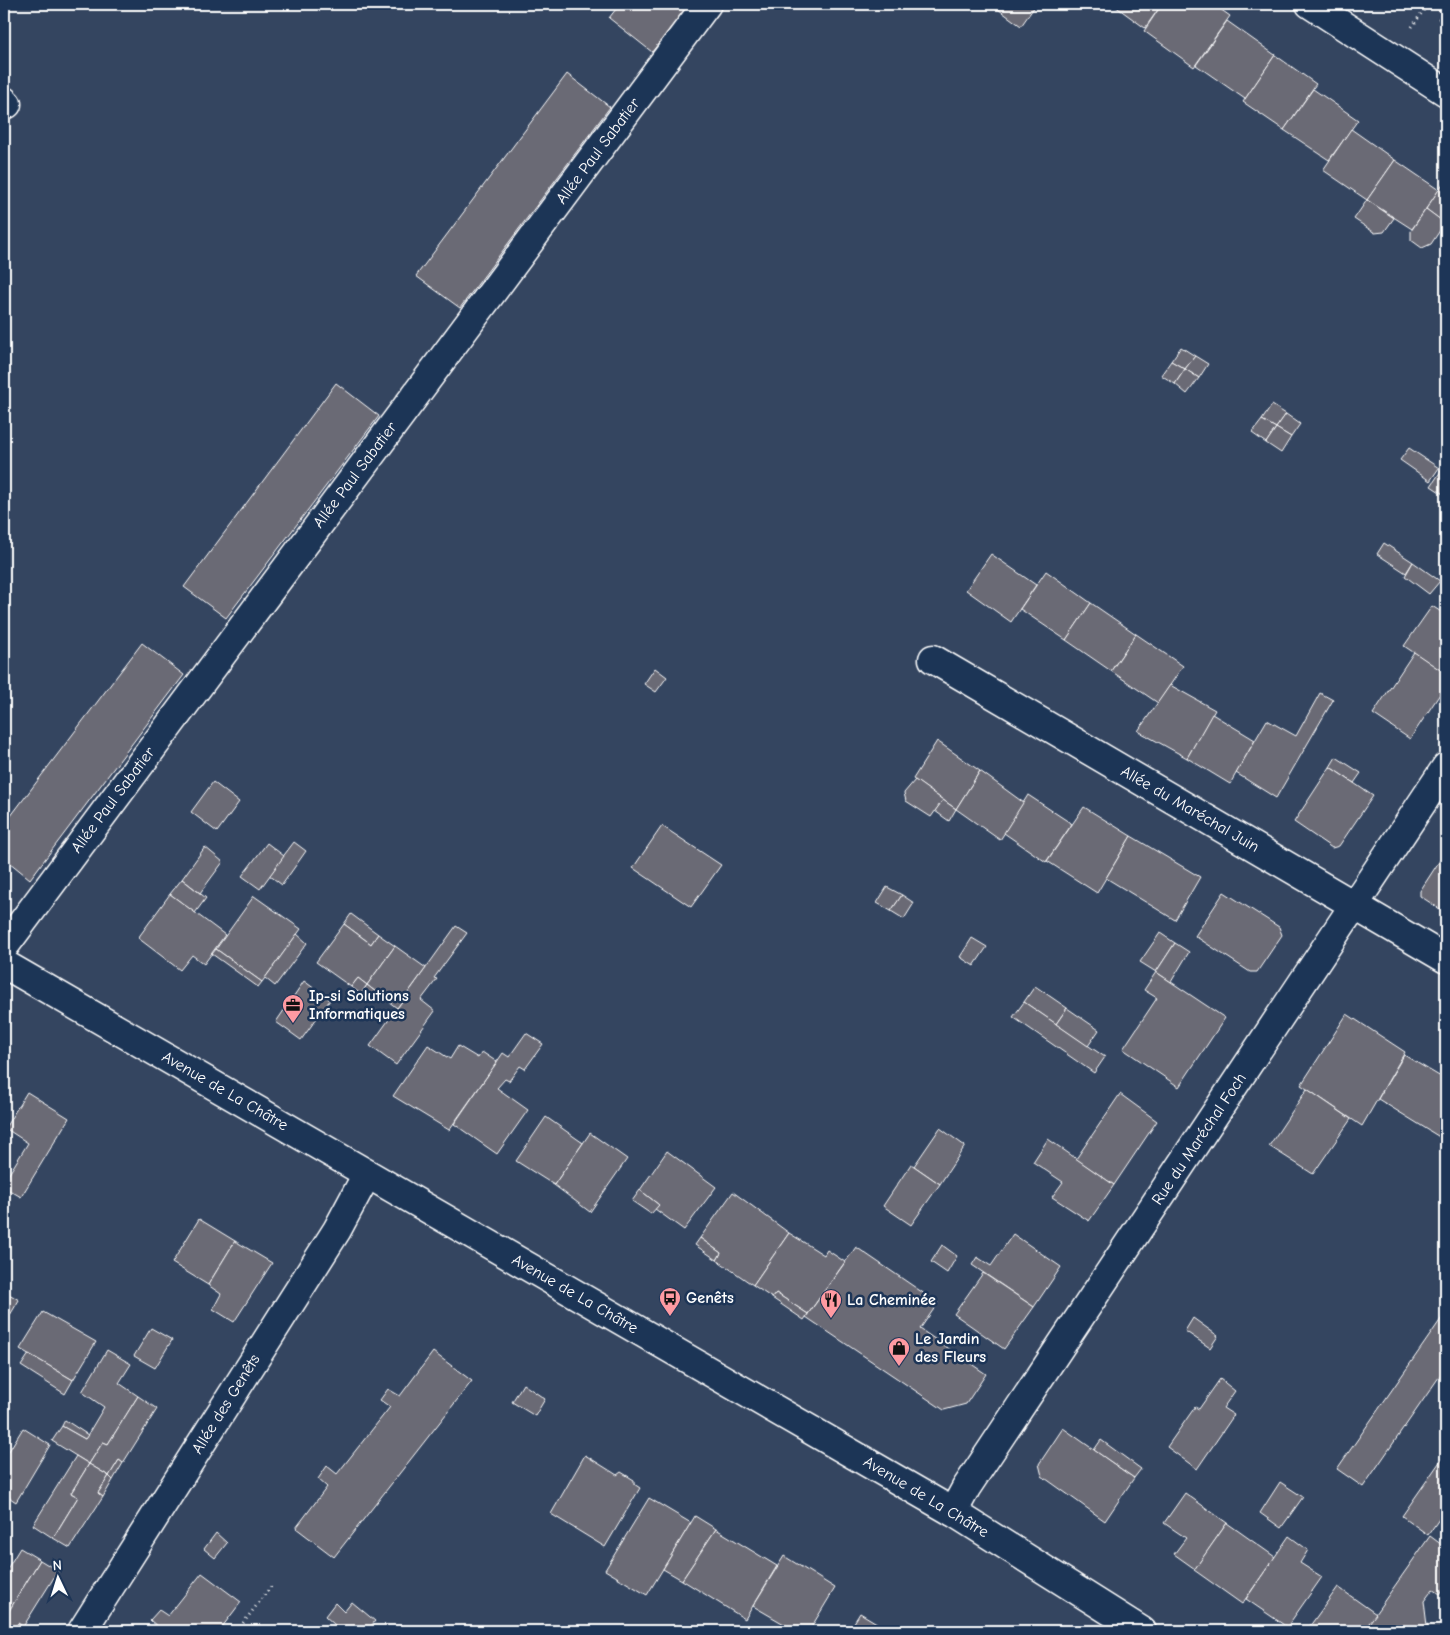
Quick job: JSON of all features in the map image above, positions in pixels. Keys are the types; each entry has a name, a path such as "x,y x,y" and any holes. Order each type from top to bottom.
{"street":[{"name":"Allée Paul Sabatier","path":"4,947 707,4"},
{"path":"1310,4 1446,92"},
{"name":"Allée du Maréchal Juin","path":"933,659 1446,959"},
{"name":"Rue du Maréchal Foch","path":"953,1512 966,1488 1446,767"},
{"name":"Avenue de La Châtre","path":"4,964 953,1512 1142,1631"},
{"name":"Allée des Genêts","path":"82,1631 337,1230 367,1174"}],"path":[{"path":"237,1631 273,1584"}],"building":[{"path":"620,4 689,4 652,52 609,18"},
{"path":"991,4 1033,4 1035,6 1021,26"},
{"path":"1117,4 1162,4 1145,28 1115,6"},
{"path":"1162,4 1213,4 1230,16 1194,67 1144,31"},
{"path":"1446,7 1446,24 1438,19"},
{"path":"1227,21 1275,55 1245,99 1196,65"},
{"path":"1275,55 1316,84 1284,130 1243,102"},
{"path":"567,74 610,107 460,308 416,276"},
{"path":"1313,89 1358,120 1329,160 1284,130"},
{"path":"1351,129 1395,160 1367,200 1323,170"},
{"path":"1395,160 1439,190 1412,229 1367,200"},
{"path":"1446,179 1446,224 1426,209"},
{"path":"1367,200 1394,218 1384,232 1375,233 1354,219"},
{"path":"1426,209 1445,223 1431,244 1422,248 1411,240 1411,231"},
{"path":"1181,347 1195,356 1185,369 1171,361"},
{"path":"1195,356 1208,364 1199,378 1185,369"},
{"path":"1171,361 1185,369 1175,384 1161,375"},
{"path":"1185,369 1199,378 1187,394 1175,384"},
{"path":"336,383 379,416 226,618 184,587"},
{"path":"1272,405 1286,414 1276,428 1262,420"},
{"path":"1286,414 1300,424 1291,437 1276,428"},
{"path":"1262,420 1276,428 1266,443 1252,433"},
{"path":"1276,428 1291,437 1281,453 1266,443"},
{"path":"1409,448 1439,468 1430,481 1400,460"},
{"path":"1446,466 1446,496 1431,486"},
{"path":"1384,543 1413,562 1406,573 1377,554"},
{"path":"991,554 1036,585 1011,622 966,590"},
{"path":"1413,562 1440,581 1429,594 1405,576"},
{"path":"1046,571 1091,603 1066,640 1020,609"},
{"path":"1091,603 1136,634 1111,671 1066,640"},
{"path":"1432,606 1446,615 1446,674 1404,646"},
{"path":"1136,634 1183,666 1158,703 1111,671"},
{"path":"142,643 184,675 30,879 4,858 4,825"},
{"path":"1414,652 1446,674 1446,685 1410,739 1373,714"},
{"path":"655,668 667,677 656,692 644,684"},
{"path":"1170,685 1215,710 1187,758 1138,731"},
{"path":"1320,693 1333,700 1276,798 1236,773 1267,720 1296,736"},
{"path":"1212,714 1255,740 1230,784 1187,758"},
{"path":"937,741 980,771 956,809 913,779"},
{"path":"1336,757 1361,773 1354,783 1330,767"},
{"path":"1330,767 1373,796 1339,846 1332,848 1294,822"},
{"path":"980,771 1024,803 1000,840 956,809"},
{"path":"915,780 943,800 931,817 906,801 904,793"},
{"path":"213,782 239,802 217,832 191,812"},
{"path":"1028,795 1072,824 1046,862 1004,833"},
{"path":"943,800 956,809 949,821 935,811"},
{"path":"1084,807 1131,836 1097,893 1047,861"},
{"path":"662,826 721,865 691,907 633,868"},
{"path":"1131,836 1200,877 1175,920 1106,878"},
{"path":"294,842 306,851 282,885 269,875"},
{"path":"267,843 284,856 260,889 242,876"},
{"path":"205,847 223,862 200,893 182,879"},
{"path":"1446,851 1446,913 1420,896 1420,891"},
{"path":"182,879 206,898 195,913 170,894"},
{"path":"887,887 902,895 891,911 877,903"},
{"path":"1224,892 1279,927 1282,935 1257,972 1250,972 1195,936"},
{"path":"170,894 225,935 204,964 192,955 180,970 138,938"},
{"path":"902,895 914,903 904,919 891,911"},
{"path":"254,896 301,929 262,982 216,949"},
{"path":"351,914 378,934 371,944 344,924"},
{"path":"344,924 371,944 378,934 395,946 367,985 358,978 351,987 316,962"},
{"path":"456,926 467,933 434,978 437,979 421,1000 435,1011 396,1065 370,1046"},
{"path":"1160,933 1175,943 1156,972 1140,962"},
{"path":"297,934 307,943 275,986 265,978"},
{"path":"972,938 987,947 974,966 960,957"},
{"path":"1175,943 1189,952 1171,982 1156,972"},
{"path":"395,946 426,968 397,1008 367,985"},
{"path":"216,949 262,982 258,987 212,954"},
{"path":"1156,972 1225,1018 1179,1087 1123,1049 1157,998 1144,990"},
{"path":"358,978 367,985 361,994 351,987"},
{"path":"304,981 330,1000 301,1040 276,1022"},
{"path":"367,985 377,993 372,1003 361,994"},
{"path":"1035,986 1067,1008 1056,1024 1024,1002"},
{"path":"1024,1002 1105,1057 1094,1073 1013,1017"},
{"path":"1067,1008 1099,1030 1088,1046 1056,1024"},
{"path":"1347,1014 1405,1052 1362,1126 1301,1085"},
{"path":"526,1033 543,1044 525,1069 520,1066 509,1081 505,1079 497,1088 528,1110 497,1154 454,1124 503,1053 509,1057"},
{"path":"428,1045 450,1059 458,1046 478,1058 482,1052 497,1062 449,1130 393,1096"},
{"path":"1404,1055 1446,1080 1446,1141 1378,1099"},
{"path":"1307,1089 1351,1119 1313,1174 1269,1146"},
{"path":"27,1092 69,1118 21,1197 4,1187 4,1182 28,1143 5,1128"},
{"path":"1120,1094 1157,1121 1114,1185 1076,1159"},
{"path":"546,1117 583,1143 554,1185 516,1161"},
{"path":"940,1128 965,1146 940,1184 914,1166"},
{"path":"590,1133 627,1159 590,1212 554,1185"},
{"path":"1048,1139 1114,1185 1089,1221 1052,1197 1063,1182 1033,1162"},
{"path":"667,1151 716,1187 684,1230 655,1209 659,1205 640,1190"},
{"path":"911,1164 940,1184 911,1225 883,1206"},
{"path":"640,1190 659,1205 651,1214 632,1201"},
{"path":"733,1192 789,1233 753,1285 717,1260 721,1253 700,1238"},
{"path":"199,1219 235,1241 208,1285 172,1263"},
{"path":"789,1233 824,1255 827,1250 845,1262 808,1314 776,1293 772,1298 753,1285"},
{"path":"1013,1234 1061,1267 1034,1307 972,1265 977,1257 991,1266"},
{"path":"700,1238 721,1253 717,1260 695,1245"},
{"path":"235,1241 272,1263 234,1322 213,1309 221,1294 208,1285"},
{"path":"942,1245 957,1256 947,1273 931,1262"},
{"path":"856,1247 938,1303 920,1329 986,1374 966,1404 944,1410 806,1317"},
{"path":"983,1273 1034,1307 1004,1349 954,1314"},
{"path":"4,1291 19,1300 4,1325"},
{"path":"776,1293 808,1314 804,1320 772,1298"},
{"path":"43,1312 96,1342 73,1380 20,1349"},
{"path":"1446,1312 1446,1367 1363,1487 1337,1469"},
{"path":"1193,1318 1218,1336 1210,1348 1185,1331"},
{"path":"151,1328 172,1340 155,1368 134,1356"},
{"path":"107,1350 131,1364 119,1383 138,1396 108,1444 103,1442 89,1464 52,1441 62,1426 85,1439 104,1407 82,1392"},
{"path":"433,1352 472,1381 334,1557 296,1528 327,1487 318,1479 327,1466 337,1474 390,1407 380,1400 388,1389 400,1396"},
{"path":"29,1354 73,1380 65,1394 21,1366"},
{"path":"1220,1379 1235,1391 1223,1408 1234,1415 1197,1469 1167,1447 1195,1407 1199,1409"},
{"path":"523,1384 545,1399 535,1416 512,1402"},
{"path":"138,1396 157,1409 123,1463 119,1460 109,1476 89,1464 103,1442 108,1444"},
{"path":"65,1420 88,1435 85,1439 62,1426"},
{"path":"23,1428 50,1445 16,1502 4,1494 4,1459"},
{"path":"1063,1428 1134,1478 1105,1521 1042,1476 1039,1464"},
{"path":"1101,1440 1141,1469 1134,1478 1094,1450"},
{"path":"1446,1453 1446,1509 1428,1535 1402,1516"},
{"path":"585,1455 617,1475 621,1472 634,1480 634,1484 640,1488 605,1547 551,1514"},
{"path":"76,1456 89,1464 71,1493 78,1497 53,1538 33,1525"},
{"path":"119,1460 123,1463 113,1480 109,1476"},
{"path":"89,1464 109,1476 98,1493 103,1497 70,1548 53,1538 78,1497 71,1493"},
{"path":"109,1476 113,1480 103,1497 98,1493"},
{"path":"1280,1482 1303,1497 1281,1528 1260,1513"},
{"path":"1185,1493 1227,1523 1195,1569 1174,1554 1186,1538 1164,1523"},
{"path":"649,1498 691,1523 647,1595 605,1570"},
{"path":"695,1516 716,1529 682,1580 663,1569"},
{"path":"1227,1523 1275,1557 1242,1604 1194,1570"},
{"path":"716,1529 777,1566 745,1619 682,1580"},
{"path":"216,1533 227,1543 215,1558 204,1549"},
{"path":"1289,1536 1308,1550 1300,1563 1322,1577 1287,1627 1246,1599"},
{"path":"1430,1536 1446,1548 1446,1585 1440,1594 1433,1589 1424,1601 1427,1626 1434,1631 1363,1631"},
{"path":"20,1548 40,1560 4,1619 4,1574"},
{"path":"784,1556 835,1588 809,1631 796,1631 753,1606"},
{"path":"40,1560 58,1571 23,1627 18,1623 14,1631 4,1631 4,1619"},
{"path":"202,1573 241,1602 219,1631 157,1631 159,1628 150,1620 159,1610 168,1616"},
{"path":"1338,1587 1376,1614 1363,1631 1307,1630"},
{"path":"352,1602 375,1621 367,1631 329,1631 335,1625 325,1616 335,1603 344,1612"},
{"path":"860,1613 880,1625 876,1631 849,1631"},
{"path":"18,1623 23,1627 20,1631 14,1631"},
{"path":"880,1625 890,1631 876,1631"}],"place":[{"name":"Ip-si Solutions Informatiques","path":"293,1024"},
{"name":"Genêts","path":"670,1317"},
{"name":"La Cheminée","path":"831,1319"},
{"name":"Le Jardin des Fleurs","path":"899,1367"}]}
